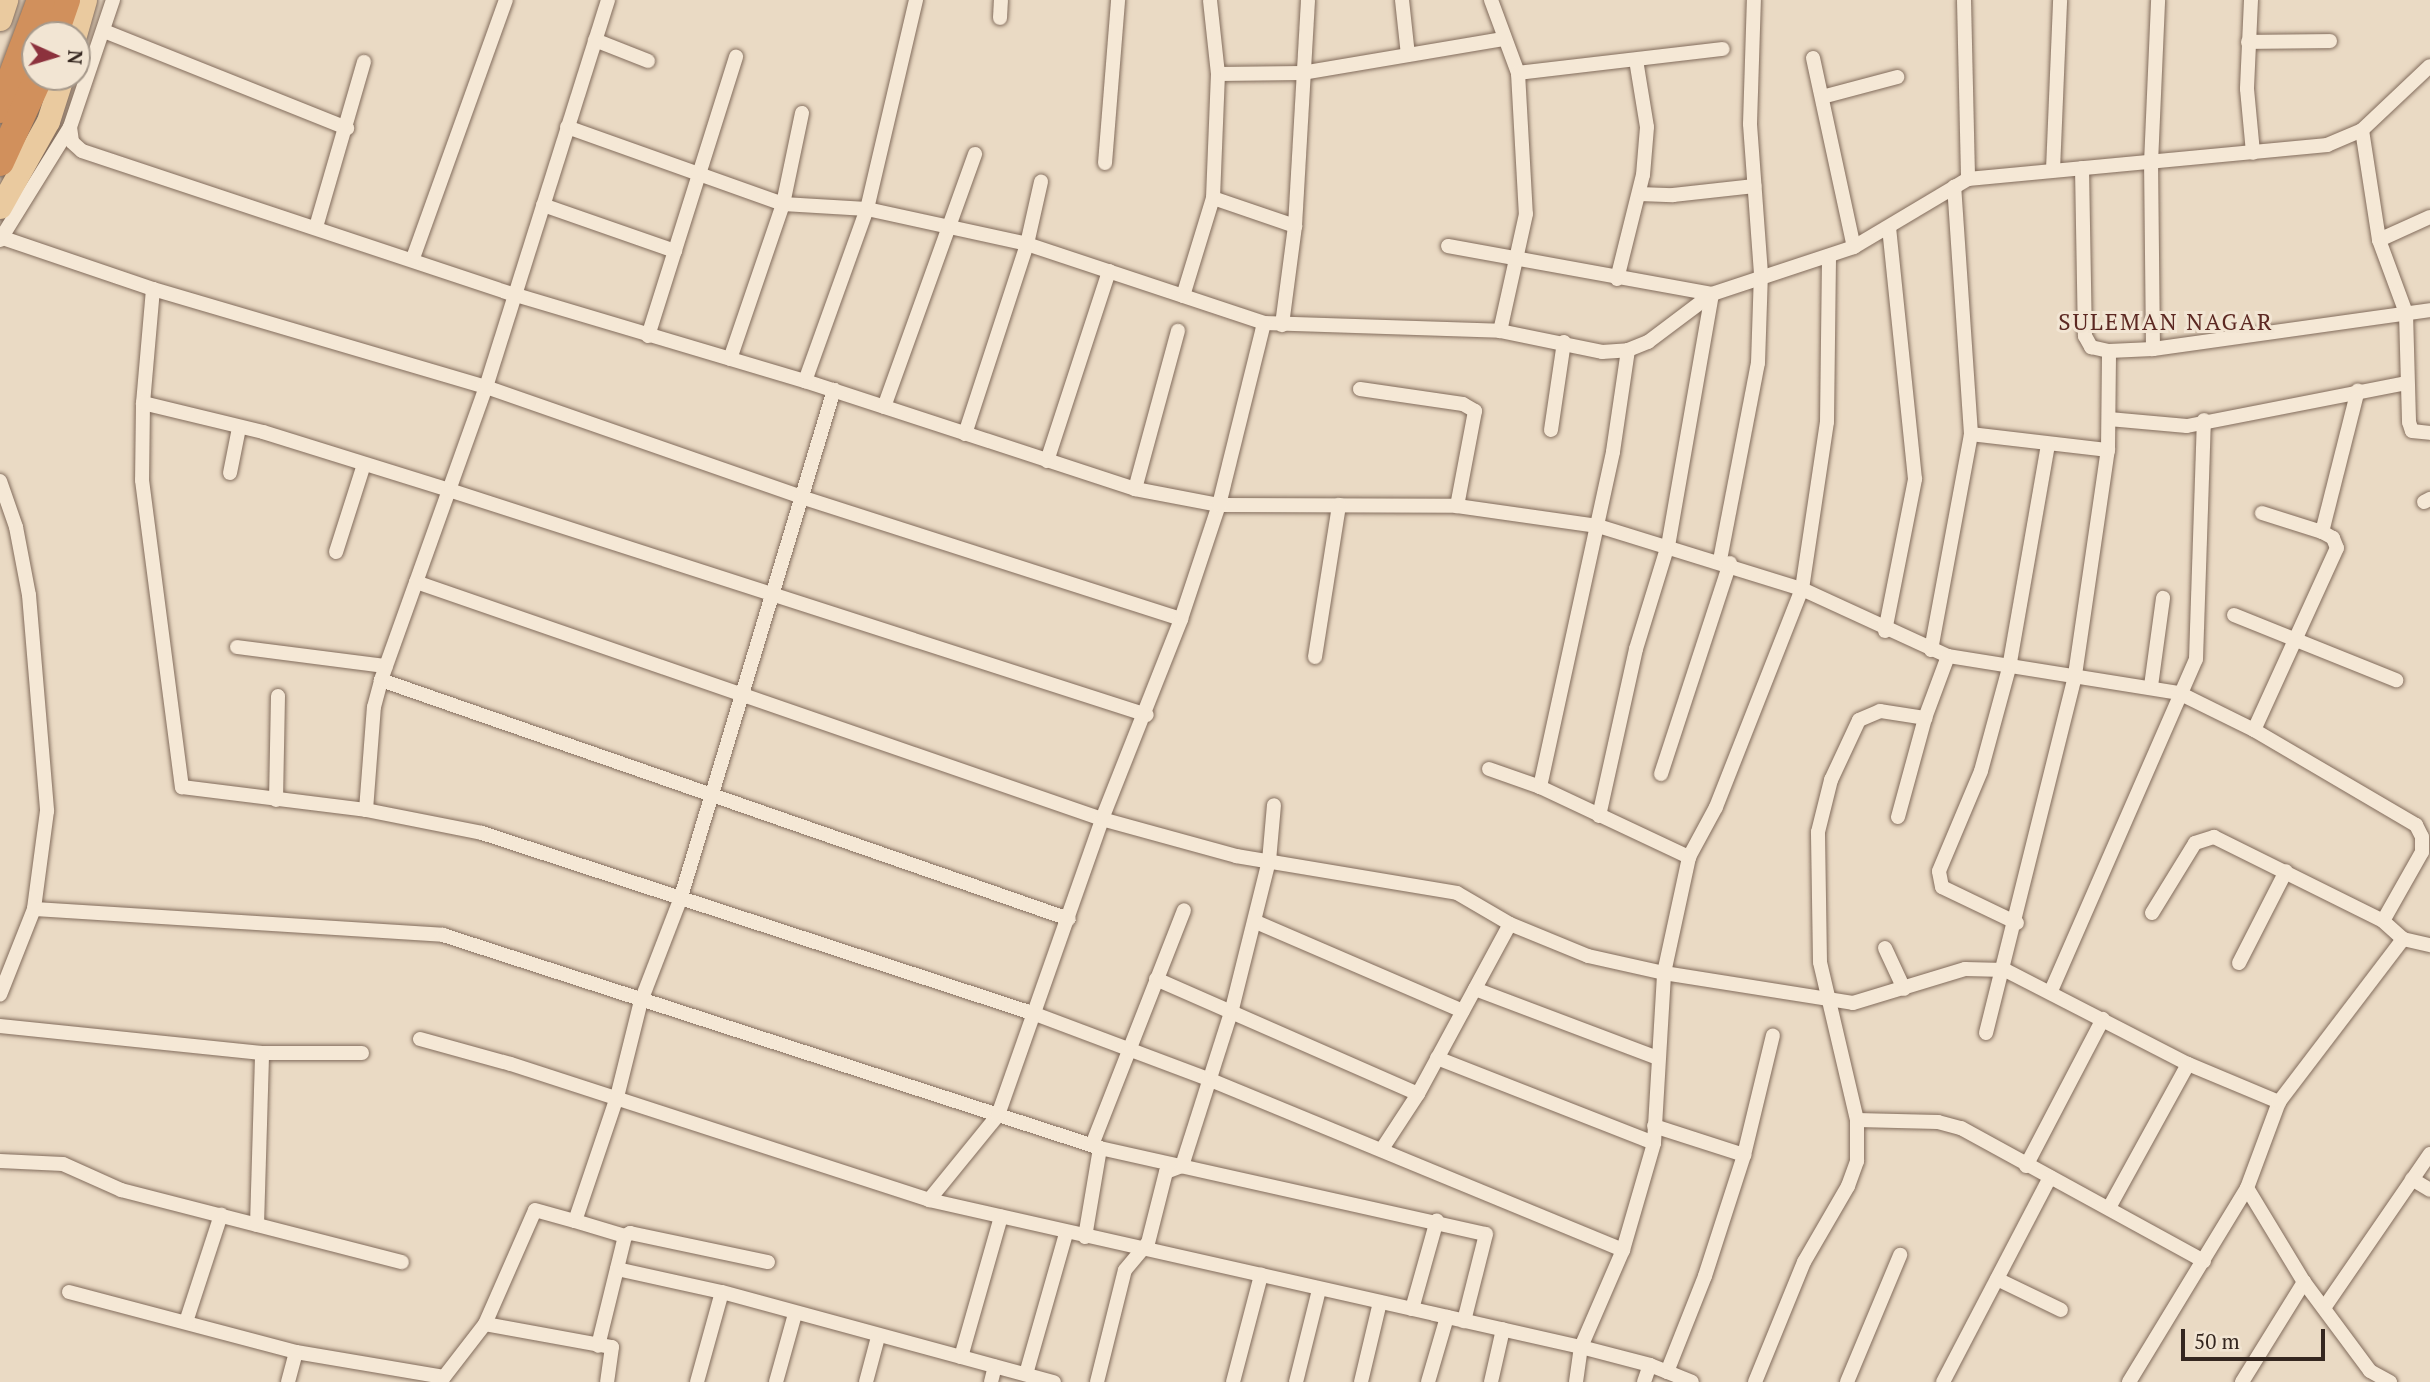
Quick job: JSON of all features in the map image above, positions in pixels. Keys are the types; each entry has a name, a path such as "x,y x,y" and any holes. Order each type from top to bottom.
{"highway":[{"path":"0,109 41,0"},
{"path":"59,21 66,0"},
{"path":"0,162 33,91"}],"main road":[{"path":"0,19 6,0"},
{"path":"79,21 85,0"},
{"path":"0,207 48,121 58,91"}],"street":[{"path":"113,0 70,127 1,238 153,289 486,387 801,497 1181,619"},
{"path":"413,258 506,0"},
{"path":"366,810 374,706 380,680 486,387 608,0"},
{"path":"805,381 867,209 916,0"},
{"path":"1000,18 1001,0"},
{"path":"1105,163 1118,0"},
{"path":"1183,296 1213,198 1218,74 1210,0"},
{"path":"1282,325 1295,226 1308,0"},
{"path":"1402,0 1408,55"},
{"path":"1492,0 1503,40 1518,73 1525,214 1500,331"},
{"path":"1661,774 1725,562 1758,363 1761,274 1750,124 1754,0"},
{"path":"1964,0 1968,179"},
{"path":"2053,170 2060,0"},
{"path":"2153,349 2151,163 2158,0"},
{"path":"2251,0 2247,89 2253,153"},
{"path":"104,31 346,128"},
{"path":"595,40 648,61"},
{"path":"1218,74 1303,73 1503,40"},
{"path":"2248,42 2330,41"},
{"path":"1518,73 1723,49"},
{"path":"648,336 736,57"},
{"path":"1813,58 1854,247"},
{"path":"1617,279 1639,194 1647,127 1636,60"},
{"path":"316,227 364,61"},
{"path":"567,127 700,177 783,204 867,209 948,230 1027,244 1264,323 1500,331 1564,342 1602,352 1628,350 1648,342 1712,294 1761,274 1829,258 1854,247 1968,179 2327,145 2362,130 2430,66"},
{"path":"1822,97 1897,77"},
{"path":"730,359 783,204 802,113"},
{"path":"70,127 72,142 82,151 413,258 516,295 834,390 1135,489 1219,505 1457,506 1598,526 1725,562 1802,589 1885,631 1948,656 2009,668 2151,686 2179,693 2254,730 2416,825 2422,838 2421,852 2383,921"},
{"path":"2362,130 2379,240 2406,313 2406,383 2412,431 2430,433"},
{"path":"884,407 975,154"},
{"path":"2082,168 2085,336 2091,347 2109,351 2153,349 2430,310"},
{"path":"965,434 1027,244 1041,182"},
{"path":"1639,194 1680,195 1755,186"},
{"path":"1931,650 1972,434 1954,187"},
{"path":"1213,198 1295,226"},
{"path":"543,205 675,251"},
{"path":"2379,240 2430,217"},
{"path":"1885,631 1915,479 1889,227"},
{"path":"1448,246 1617,279 1712,294"},
{"path":"1576,1382 1581,1347 1623,1250 1654,1143 1664,973 1689,857 1716,807 1802,589 1827,422 1829,258"},
{"path":"1047,461 1109,271"},
{"path":"153,289 143,403 142,480 179,780 189,790 366,810 482,833 1035,1014 1208,1079 1623,1250"},
{"path":"1599,816 1636,649 1668,545 1712,294"},
{"path":"929,1200 998,1115 1102,819 1147,715 1181,619 1219,505 1264,323"},
{"path":"1135,489 1178,331"},
{"path":"1551,430 1564,342"},
{"path":"1540,788 1598,526 1628,350"},
{"path":"1986,1033 2017,923 2075,675 2108,450 2109,351"},
{"path":"2109,419 2187,426 2204,420 2406,383"},
{"path":"1360,389 1463,404 1475,411 1457,506"},
{"path":"575,1221 617,1097 640,1001 680,900 834,390"},
{"path":"2322,532 2358,390"},
{"path":"143,403 239,428 450,490 771,597 1147,715"},
{"path":"2051,991 2196,659 2204,420"},
{"path":"230,473 239,428"},
{"path":"1972,434 2108,450"},
{"path":"2017,923 1948,892 1939,881 1951,840 1982,771 2009,668 2049,445"},
{"path":"336,552 364,464"},
{"path":"0,481 16,527 29,595 46,797 34,909 0,995"},
{"path":"1315,657 1339,505"},
{"path":"2254,730 2337,548 2333,538 2322,532 2262,513"},
{"path":"415,582 1102,819 1236,856 1457,893 1510,924 1588,956 1664,973 1785,989 1828,1002 1853,1003 1965,969 2005,970 2051,991 2188,1064 2279,1102"},
{"path":"2151,686 2164,598"},
{"path":"2234,615 2396,680"},
{"path":"237,647 386,666"},
{"path":"1898,817 1925,718 1948,656"},
{"path":"380,680 1069,919"},
{"path":"276,800 278,696"},
{"path":"1755,1382 1804,1262 1848,1186 1857,1161 1857,1120 1841,1038 1828,1002 1820,962 1816,870 1818,832 1831,780 1848,739 1867,714 1925,718"},
{"path":"1489,769 1540,788 1689,857"},
{"path":"1182,1166 1232,1009 1256,922 1269,861 1274,804"},
{"path":"2152,913 2195,843 2203,838 2214,837 2383,921 2403,939 2430,945"},
{"path":"2239,963 2286,871"},
{"path":"34,909 417,930 1096,1147 1437,1220 1486,1234 1464,1321"},
{"path":"1085,1237 1096,1147 1128,1049 1184,910"},
{"path":"1256,922 1463,1011"},
{"path":"1382,1149 1418,1094 1510,924"},
{"path":"2129,1382 2247,1188 2279,1102 2403,939"},
{"path":"1885,948 1904,989"},
{"path":"1156,979 1232,1009 1418,1094"},
{"path":"1475,989 1657,1058"},
{"path":"2026,1166 2103,1019"},
{"path":"0,1026 262,1053 362,1053"},
{"path":"1667,1372 1705,1276 1744,1155 1773,1035"},
{"path":"420,1039 617,1097 929,1200 1066,1234 1581,1347 1650,1365 1692,1382"},
{"path":"257,1225 262,1053"},
{"path":"1437,1058 1654,1143"},
{"path":"2110,1206 2188,1064"},
{"path":"1857,1120 1938,1122 1976,1135 2026,1166 2110,1206 2204,1261"},
{"path":"1654,1126 1744,1155"},
{"path":"2324,1308 2430,1154"},
{"path":"0,1161 64,1164 121,1190 402,1262"},
{"path":"1097,1382 1125,1270 1148,1243 1166,1171 1182,1166"},
{"path":"1943,1382 2050,1177"},
{"path":"2412,1179 2430,1191"},
{"path":"2247,1188 2304,1282 2324,1308 2366,1376 2390,1382"},
{"path":"69,1292 296,1352 443,1380 485,1324 535,1210 625,1236 646,1236 768,1262"},
{"path":"186,1322 220,1215"},
{"path":"961,1357 1001,1217"},
{"path":"1412,1309 1437,1220"},
{"path":"1026,1374 1066,1234"},
{"path":"598,1346 625,1236"},
{"path":"1847,1382 1900,1255"},
{"path":"617,1269 722,1292 878,1337 1054,1382"},
{"path":"1233,1382 1261,1275"},
{"path":"1997,1279 2061,1310"},
{"path":"2242,1382 2304,1282"},
{"path":"1296,1382 1319,1290"},
{"path":"697,1382 722,1292"},
{"path":"1361,1382 1380,1302"},
{"path":"776,1382 795,1314"},
{"path":"1428,1382 1447,1317"},
{"path":"485,1324 612,1347 607,1382"},
{"path":"1491,1382 1503,1329"},
{"path":"866,1382 878,1337"},
{"path":"289,1382 296,1352"},
{"path":"1644,1382 1650,1365"},
{"path":"991,1382 995,1366"}],"district":[{"name":"SULEMAN NAGAR","path":"2166,322"}]}
